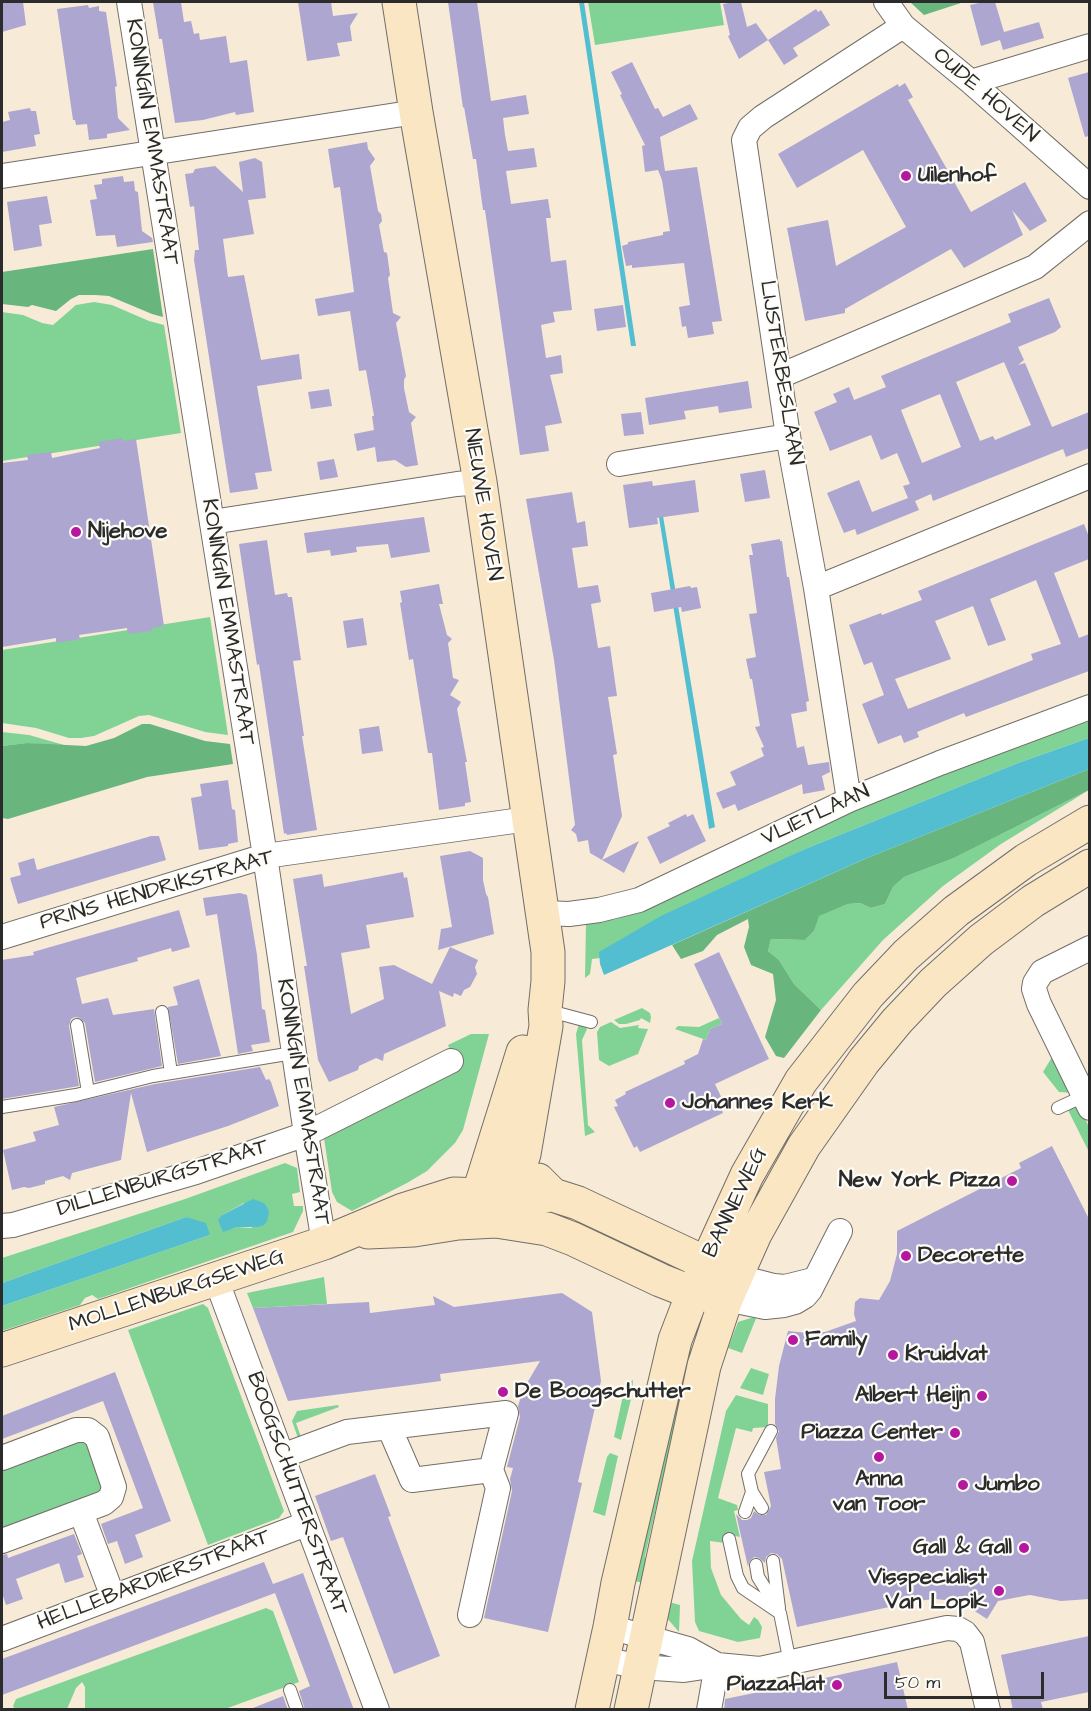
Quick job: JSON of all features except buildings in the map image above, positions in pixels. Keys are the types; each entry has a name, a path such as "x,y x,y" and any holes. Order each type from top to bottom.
{"street":[{"name":"KONINGIN EMMASTRAAT","path":"129,2 265,856 306,1134 338,1238"},
{"name":"NIEUWE HOVEN","path":"399,2 480,482 548,952 546,1026 524,1154 497,1204 482,1183 524,1049 545,1010"},
{"name":"OUDE HOVEN","path":"886,2 903,26 1089,187"},
{"name":"LIJSTERBESLAAN","path":"849,800 816,588 788,436 744,140 750,128 763,117 903,26"},
{"path":"970,82 1089,46"},
{"path":"2,176 416,112"},
{"path":"780,376 1035,267 1089,223"},
{"path":"619,464 788,436"},
{"path":"816,588 1089,476"},
{"path":"212,522 480,482"},
{"name":"VLIETLAAN","path":"543,913 569,914 599,910 639,900 849,800 1089,707"},
{"name":"PRINS HENDRIKSTRAAT","path":"2,937 265,856 528,819"},
{"name":"BANNEWEG","path":"631,1710 701,1375 715,1283 747,1175 801,1081 868,995 906,955 956,910 1026,860 1089,822"},
{"name":"BANNEWEG","path":"592,1710 618,1583 671,1356 715,1283 755,1234 804,1146 864,1061 897,1021 933,983 981,940 1033,901 1089,866"},
{"path":"1087,1102 1039,1004 1034,989 1042,972 1089,948"},
{"name":"DILLENBURGSTRAAT","path":"2,1226 13,1225 196,1172 306,1134 452,1061"},
{"path":"524,1154 533,1172 553,1195"},
{"name":"MOLLENBURGSEWEG","path":"2,1350 338,1238 458,1223 497,1204 553,1195 578,1203 675,1247 715,1283"},
{"name":"MOLLENBURGSEWEG","path":"497,1204 546,1229 573,1239 660,1280 715,1283"},
{"path":"715,1283 765,1307 784,1305 805,1296 840,1231"},
{"name":"BOOGSCHUTTERSTRAAT","path":"216,1279 376,1710"},
{"path":"282,1456 346,1432 506,1413 491,1470 498,1488 470,1615"},
{"path":"388,1427 412,1480 491,1470"},
{"path":"2,1458 76,1430 85,1430 92,1432 99,1441 114,1487 112,1495 106,1502 2,1541"},
{"path":"81,1512 113,1597"},
{"name":"HELLEBARDIERSTRAAT","path":"2,1639 306,1524"},
{"path":"610,1627 644,1652"},
{"path":"603,1659 688,1648 717,1665 760,1670 947,1628 958,1629 965,1633 972,1642 988,1710"},
{"path":"709,1710 717,1665"}],"lane":[{"path":"545,1010 591,1022"},
{"path":"162,1011 171,1073"},
{"path":"76,1025 88,1092"},
{"path":"2,1107 88,1092 171,1073 293,1053"},
{"path":"1058,1108 1087,1102"},
{"path":"762,1508 752,1492 748,1474 771,1431"},
{"path":"744,1512 752,1492"},
{"path":"729,1539 737,1576 743,1588 780,1613"},
{"path":"773,1561 790,1663"},
{"path":"756,1565 758,1577 780,1613"},
{"path":"290,1690 297,1710"}],"green space":[{"path":"588,2 720,2 724,25 595,45"},
{"path":"910,2 964,2 924,15"},
{"path":"153,249 163,317 109,296 79,295 56,311 32,305 28,307 2,304 2,272"},
{"path":"94,302 112,305 164,325 181,433 2,461 2,312 23,315 53,325 76,305"},
{"path":"210,617 228,735 205,732 149,715 139,716 94,736 81,738 69,738 36,728 2,723 2,650"},
{"path":"1089,721 1089,738 1018,763 805,849 600,952 600,958 592,959 590,974 585,978 586,922 617,919 800,834 887,797"},
{"path":"142,724 150,724 205,741 230,744 233,764 147,777 8,819 2,818 2,746 27,743 86,746 114,738"},
{"path":"2,732 29,735 71,747 27,743 2,746"},
{"path":"1089,769 1089,790 954,858 904,877 893,887 885,904 871,908 860,903 848,904 819,916 814,931 805,940 771,939 768,951 779,960 794,984 821,1010 784,1058 776,1056 765,1037 776,1000 773,974 751,965 744,947 749,927 748,919 717,935 703,951 681,959 672,945 867,858"},
{"path":"1089,790 1001,844 943,886 883,940 821,1010 794,984 779,960 768,951 771,939 805,940 814,931 818,916 848,904 860,903 871,908 885,904 893,887 904,877 954,858"},
{"path":"642,1008 650,1013 650,1023 641,1018 626,1024 619,1024 614,1020"},
{"path":"719,1018 722,1024 710,1029 706,1040 675,1029 678,1026 699,1027"},
{"path":"611,1022 620,1028 639,1025 638,1028 648,1029 638,1054 609,1066 599,1060 597,1032 600,1027"},
{"path":"579,1024 587,1029 582,1040 588,1125 595,1132 585,1136 576,1034"},
{"path":"471,1034 489,1034 463,1130 455,1143 427,1171 352,1211 337,1202 332,1192 324,1138 457,1067 448,1045"},
{"path":"1052,1057 1073,1093 1059,1092 1043,1072"},
{"path":"1079,1105 1089,1127 1089,1152 1068,1110"},
{"path":"285,1163 297,1168 300,1192 292,1194 294,1206 303,1206 303,1211 293,1232 98,1299 92,1295 85,1298 80,1305 2,1331 2,1306 210,1235 186,1217 2,1283 2,1258 185,1199","holes":["244,1203 252,1228 237,1227 223,1231 222,1215"]},
{"path":"324,1277 327,1304 253,1308 247,1293"},
{"path":"203,1304 208,1308 284,1511 279,1518 208,1545 128,1330"},
{"path":"757,1316 742,1353 728,1348 738,1322"},
{"path":"679,1365 688,1367 645,1556 648,1584 630,1580"},
{"path":"751,1368 769,1374 763,1395 740,1388"},
{"path":"633,1380 632,1395 621,1440 614,1437 625,1386"},
{"path":"736,1395 768,1404 768,1427 753,1428 752,1432 736,1428 718,1498 737,1505 738,1510 734,1511 740,1537 727,1534 725,1543 710,1541 711,1568 721,1595 741,1619 749,1625 754,1617 762,1627 760,1638 738,1642 699,1631 695,1622 692,1561 726,1411"},
{"path":"338,1405 339,1407 296,1423 301,1437 298,1438 292,1421 297,1411"},
{"path":"76,1439 87,1441 103,1490 2,1533 2,1467"},
{"path":"610,1453 618,1456 605,1516 593,1512"},
{"path":"669,1602 680,1605 679,1632 666,1617"},
{"path":"266,1608 273,1611 299,1682 225,1709 85,1709 85,1687 82,1682 76,1688 67,1709 15,1709 13,1706 16,1699"}],"water":[{"path":"579,2 584,2 636,346 631,346"},
{"path":"660,498 715,827 709,829 656,499"},
{"path":"1089,738 1089,769 867,858 604,975 599,952 661,916 805,849 1018,763"},
{"path":"253,1199 264,1203 267,1207 269,1212 264,1225 237,1227 223,1232 218,1220 222,1215"},
{"path":"186,1217 206,1223 210,1235 2,1306 2,1283"}],"place":[{"name":"Uilenhof","path":"906,176"},
{"name":"Nijehove","path":"76,532"},
{"name":"Johannes Kerk","path":"670,1103"},
{"name":"New York Pizza","path":"1012,1181"},
{"name":"Decorette","path":"906,1256"},
{"name":"Family","path":"793,1340"},
{"name":"Kruidvat","path":"893,1355"},
{"name":"De Boogschutter","path":"503,1392"},
{"name":"Albert Heijn","path":"982,1396"},
{"name":"Piazza Center","path":"955,1433"},
{"name":"Anna van Toor","path":"879,1457"},
{"name":"Jumbo","path":"963,1485"},
{"name":"Gall & Gall","path":"1024,1548"},
{"name":"Visspecialist Van Lopik","path":"999,1591"},
{"name":"Piazzaflat","path":"837,1685"}]}
